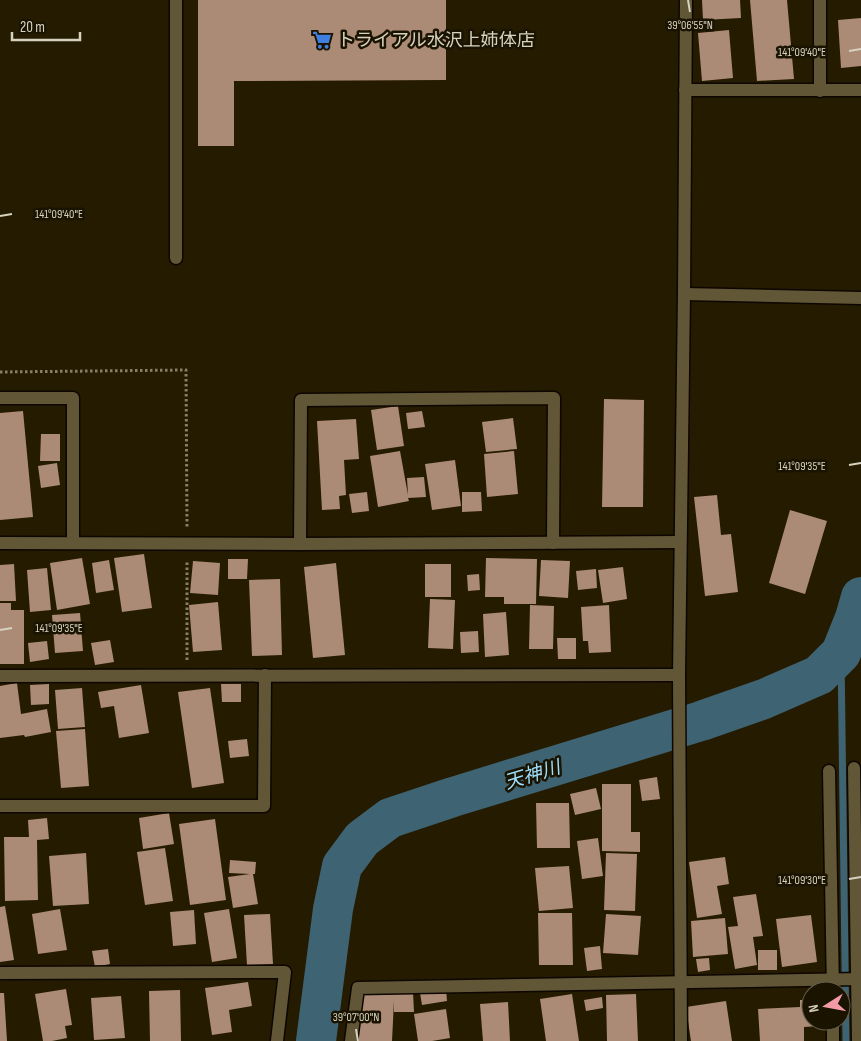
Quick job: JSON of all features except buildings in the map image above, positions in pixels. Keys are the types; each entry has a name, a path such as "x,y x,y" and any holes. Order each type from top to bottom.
{"street":[{"path":"176,0 176,258"},
{"path":"680,1041 678,675 686,0"},
{"path":"820,0 820,91"},
{"path":"686,90 861,90"},
{"path":"684,294 861,298"},
{"path":"0,398 73,398 73,543"},
{"path":"300,544 301,400 544,398 554,398 554,543"},
{"path":"0,543 680,542"},
{"path":"0,806 264,806 264,675"},
{"path":"0,676 678,675"},
{"path":"854,768 859,979 858,1041"},
{"path":"829,771 833,981"},
{"path":"0,973 285,972 277,1041"},
{"path":"351,1041 358,988 680,982 801,984"}],"path":[{"path":"0,372 186,370 186,675"}],"waterway":[{"name":"天神川","path":"316,1041 333,909 342,866 362,839 390,818 701,721 764,699 819,675 841,653 861,597"},
{"path":"841,653 846,1041"}],"place":[{"name":"トライアル水沢上姉体店","path":"322,40"}]}
